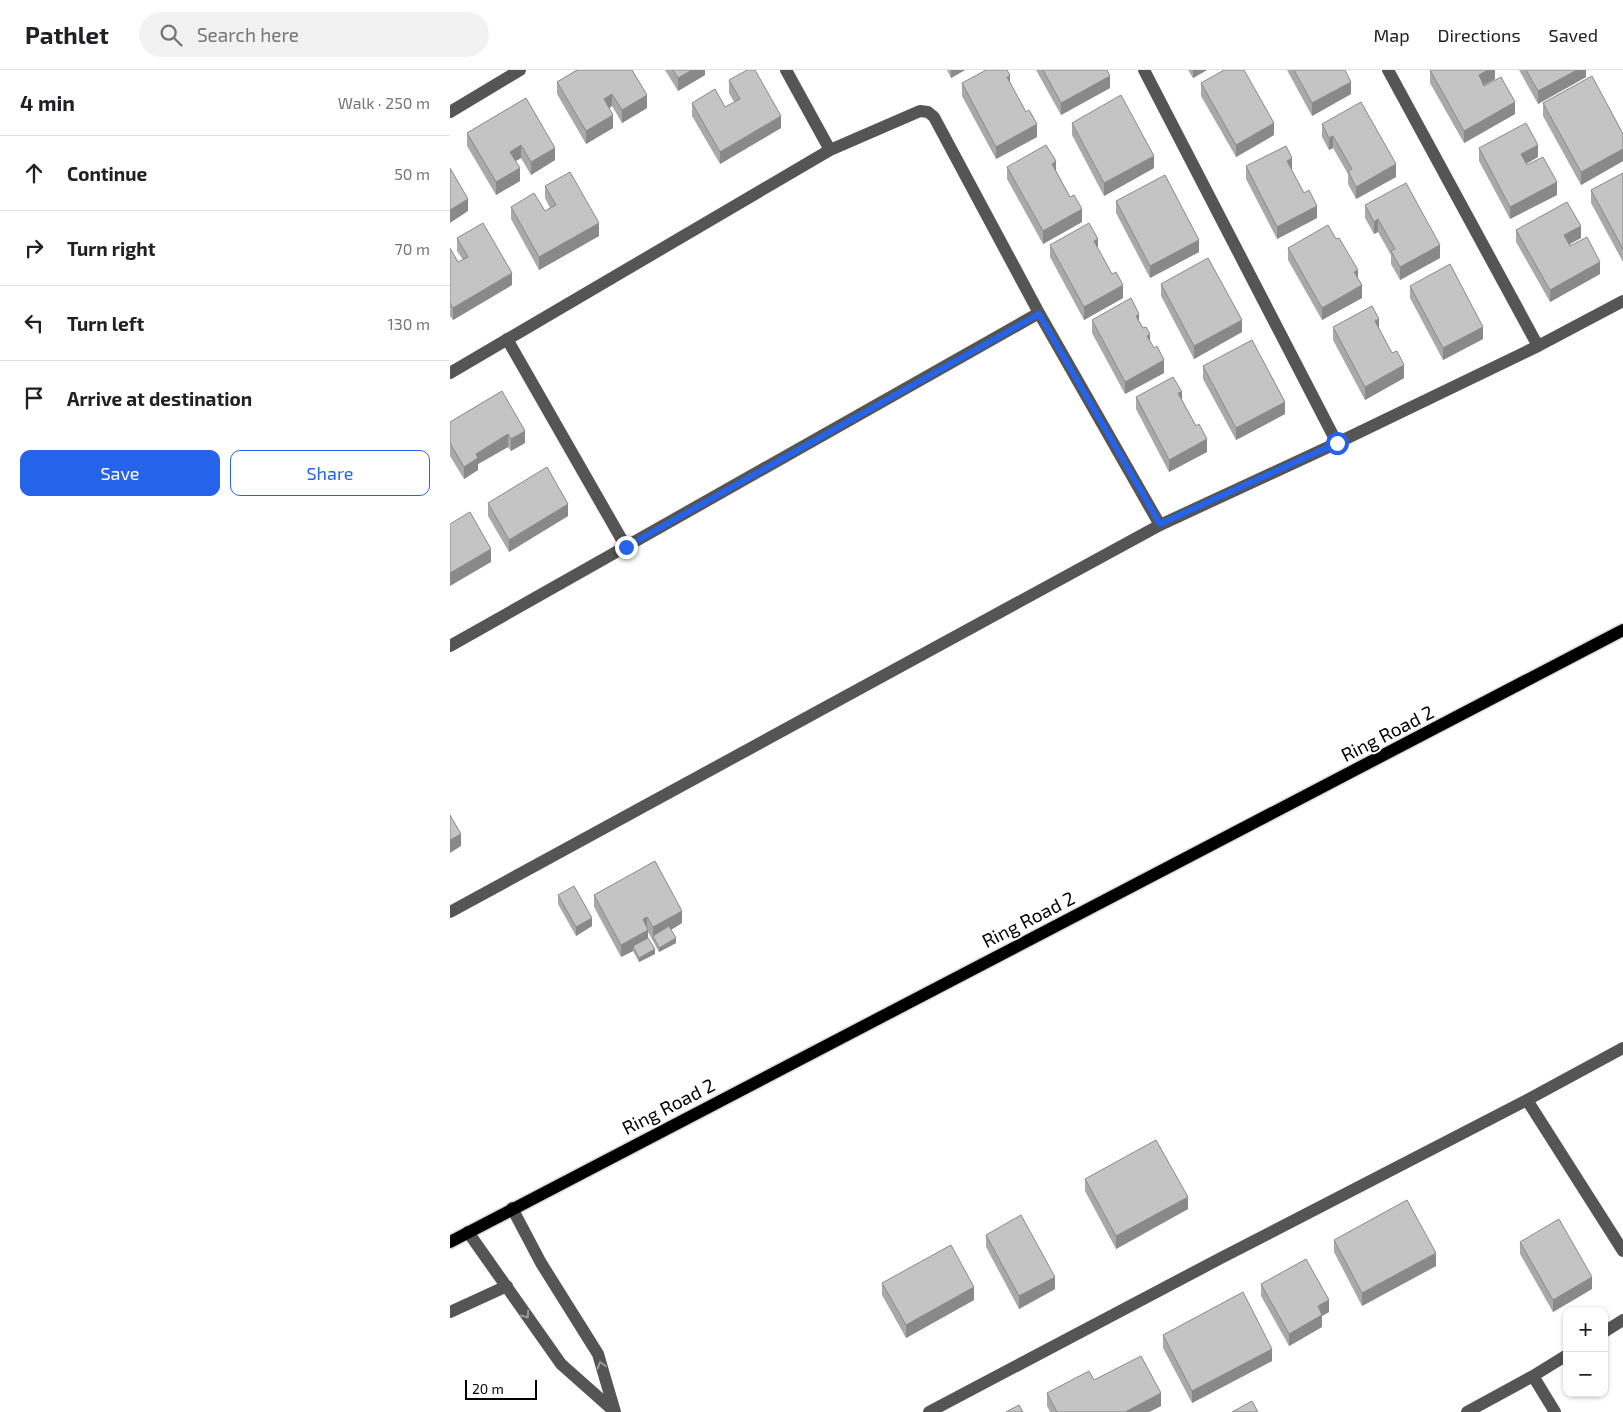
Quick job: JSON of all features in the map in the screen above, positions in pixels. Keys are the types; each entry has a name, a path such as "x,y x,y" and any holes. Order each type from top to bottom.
{"main road":[{"name":"Ring Road 2","path":"450,1242 1623,630"}],"street":[{"path":"450,112 520,70"},
{"path":"786,70 830,150"},
{"path":"1144,70 1337,443"},
{"path":"1388,70 1538,346"},
{"path":"450,373 830,150 920,110 934,116 1039,314 1160,524"},
{"path":"450,912 1160,524 1337,443 1538,346 1623,301"},
{"path":"450,646 1039,314"},
{"path":"508,339 626,547"},
{"path":"930,1412 1219,1259 1528,1100 1623,1048"},
{"path":"1528,1100 1623,1251"},
{"path":"512,1208 541,1263 598,1354 615,1412"},
{"path":"468,1232 561,1364 615,1412"},
{"path":"450,1312 507,1286"},
{"path":"1608,1329 1623,1320"},
{"path":"1467,1412 1563,1357"},
{"path":"1532,1376 1555,1412"}],"building":[{"path":"577,70 632,70 647,95 622,110 612,94 604,99 613,115 586,131 557,82"},
{"path":"673,70 692,70 678,78"},
{"path":"747,70 755,70 781,116 720,152 692,103 715,89 725,107 740,99 729,80"},
{"path":"986,70 1007,70 1010,75 1007,77 1026,112 1029,110 1037,124 996,147 962,83"},
{"path":"1043,70 1107,70 1110,76 1061,103"},
{"path":"1224,70 1244,70 1274,123 1236,145 1201,83"},
{"path":"1294,70 1345,70 1351,82 1312,103"},
{"path":"1430,70 1488,70 1479,75 1484,86 1501,77 1515,102 1464,131"},
{"path":"1526,70 1577,70 1538,91"},
{"path":"1592,76 1623,134 1623,149 1581,172 1543,103"},
{"path":"1121,95 1154,156 1104,183 1072,123"},
{"path":"526,98 555,148 531,162 521,145 510,152 520,168 496,182 467,133"},
{"path":"1361,102 1396,164 1356,187 1348,171 1352,169 1333,136 1329,138 1322,124"},
{"path":"1526,123 1538,145 1521,154 1527,165 1543,157 1557,182 1510,207 1479,148"},
{"path":"1046,145 1056,161 1052,164 1070,197 1074,195 1082,209 1043,231 1007,167"},
{"path":"1286,146 1292,158 1287,161 1304,193 1309,190 1317,206 1277,227 1246,166"},
{"path":"450,168 468,199 450,210"},
{"path":"570,172 599,223 539,257 511,207 534,193 545,211 556,205 545,186"},
{"path":"1623,173 1623,249 1591,190"},
{"path":"1165,175 1199,240 1150,266 1116,201"},
{"path":"1406,183 1440,245 1400,267 1391,251 1395,249 1378,219 1374,222 1365,205"},
{"path":"1567,202 1581,226 1564,235 1570,246 1587,237 1600,262 1550,290 1516,230"},
{"path":"483,223 512,273 453,308 450,303 450,248 458,262 468,257 457,238"},
{"path":"1089,223 1098,239 1094,241 1112,274 1116,272 1123,285 1084,307 1050,245"},
{"path":"1328,225 1336,239 1339,238 1358,270 1354,272 1362,285 1322,308 1288,248"},
{"path":"1208,258 1242,320 1194,346 1161,284"},
{"path":"1450,264 1483,327 1443,348 1410,286"},
{"path":"1131,298 1139,314 1136,316 1143,328 1146,327 1150,334 1147,336 1154,348 1157,346 1164,360 1125,382 1092,320"},
{"path":"1372,306 1379,319 1375,321 1392,353 1397,351 1404,365 1365,387 1333,327"},
{"path":"1252,340 1285,402 1236,428 1203,366"},
{"path":"1173,377 1182,392 1178,393 1196,426 1199,424 1207,439 1169,460 1136,397"},
{"path":"502,391 525,431 511,439 508,434 476,454 478,458 464,467 450,443 450,422"},
{"path":"547,467 568,504 509,540 488,503"},
{"path":"470,512 491,549 450,573 450,524"},
{"path":"450,815 461,834 450,840"},
{"path":"655,861 682,911 653,927 647,917 643,919 648,930 621,945 594,895"},
{"path":"574,886 592,918 576,927 558,895"},
{"path":"669,926 676,938 659,948 653,936"},
{"path":"648,938 655,949 639,958 633,946"},
{"path":"1156,1140 1188,1197 1116,1236 1085,1179"},
{"path":"1407,1200 1436,1253 1362,1293 1334,1240"},
{"path":"1021,1215 1055,1277 1019,1296 986,1235"},
{"path":"1559,1219 1592,1277 1553,1300 1520,1242"},
{"path":"951,1245 974,1287 906,1325 882,1283"},
{"path":"1306,1259 1329,1300 1318,1306 1322,1315 1289,1334 1261,1284"},
{"path":"1243,1292 1272,1349 1192,1391 1163,1335"},
{"path":"1141,1356 1161,1393 1125,1412 1057,1412 1047,1393 1089,1371 1094,1380"},
{"path":"1252,1401 1258,1412 1232,1412"},
{"path":"1019,1405 1023,1412 1006,1412"}],"route":[{"path":"626,547 1039,314 1160,524 1337,443"}]}
